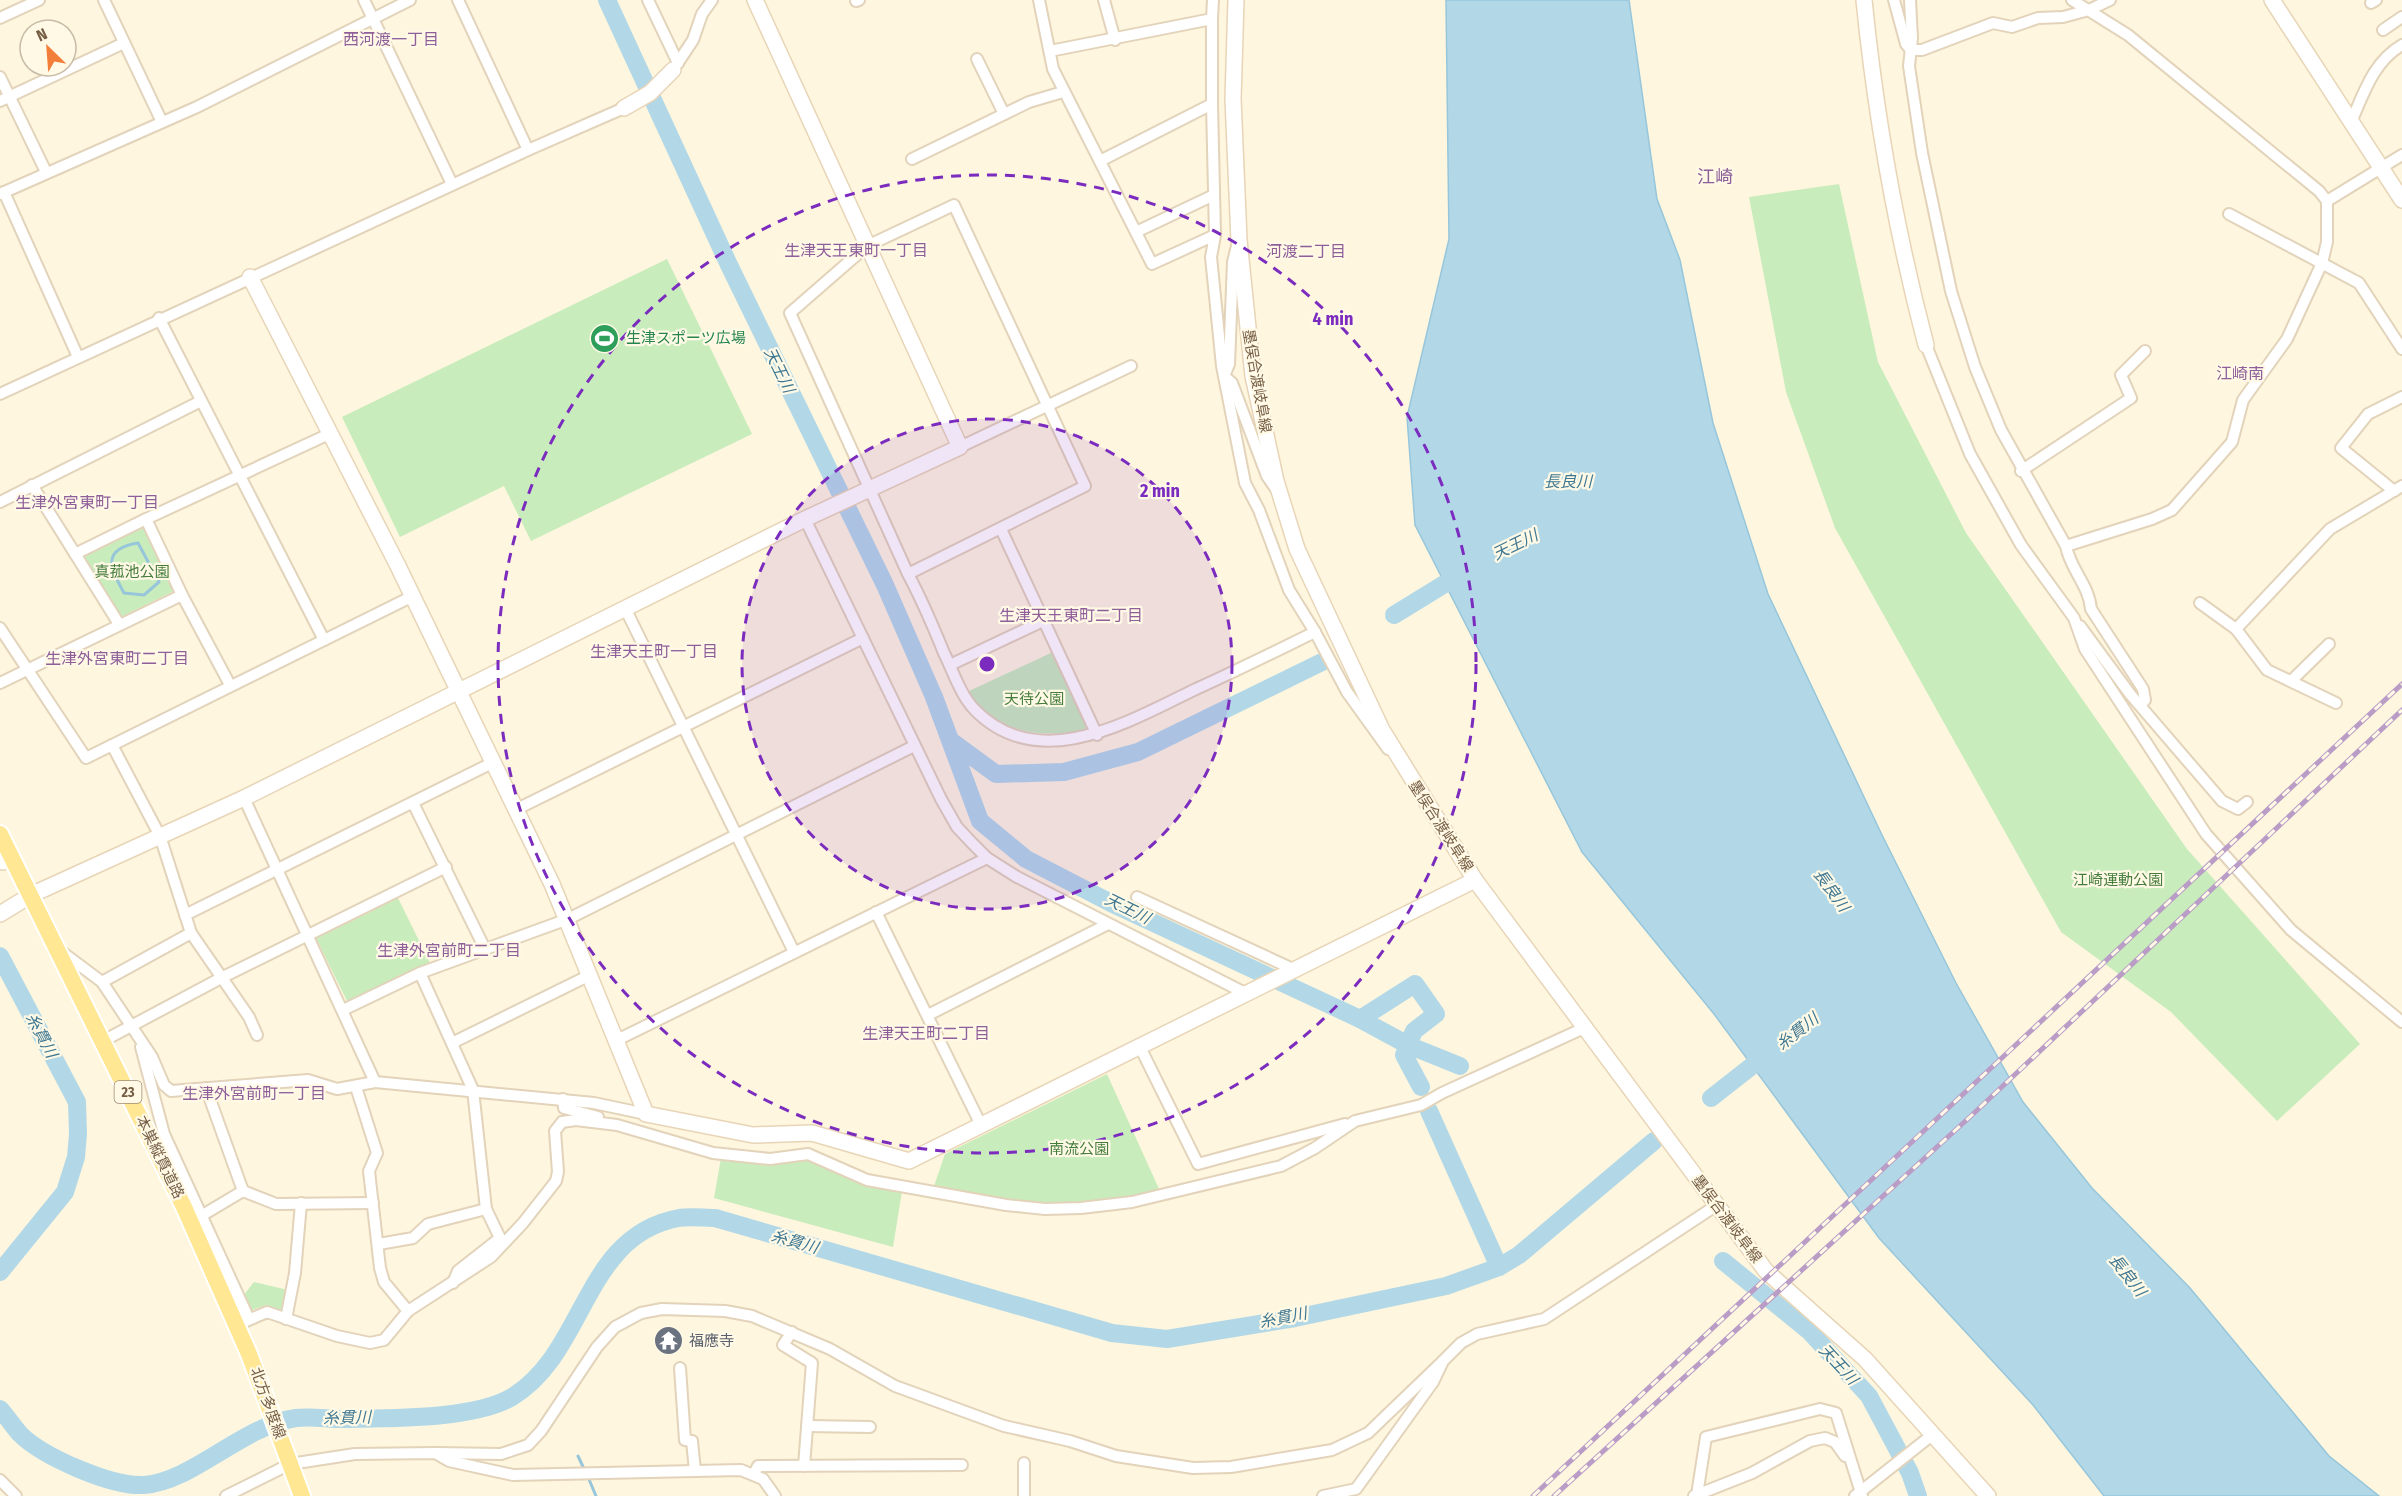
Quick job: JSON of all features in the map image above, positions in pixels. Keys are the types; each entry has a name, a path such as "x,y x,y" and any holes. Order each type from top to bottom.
{"main road":[{"name":"本巣縦貫道路","path":"0,834 27,898 95,1043 245,1356"},
{"name":"本巣縦貫道路","path":"1,859 58,949 243,1322 245,1356"},
{"name":"北方多度線","path":"245,1356 283,1459"},
{"name":"23","path":"283,1459 292,1496"},
{"name":"23","path":"283,1459 302,1496"}],"street":[{"path":"0,18 39,0"},
{"path":"104,0 162,122"},
{"path":"363,0 452,184"},
{"path":"78,357 2,193 162,122 410,0"},
{"path":"458,0 528,150"},
{"path":"648,0 676,67"},
{"path":"0,394 159,318 624,108 650,93 676,67 693,40 702,14 712,0"},
{"path":"755,0 960,447"},
{"path":"1039,0 1053,69 1152,264 1215,235"},
{"path":"1104,0 1115,40"},
{"path":"1213,0 1212,104 1215,235 1211,257 1224,376 1245,483 1259,510 1289,590 1353,701 1378,739 1401,762"},
{"name":"墨俣合渡岐阜線","path":"1236,0 1233,99 1239,240 1253,376 1281,496 1297,549 1382,730 1475,880 1766,1270 1792,1297 1841,1336 1865,1359 1929,1437 1988,1496"},
{"path":"1864,0 1888,187 1905,266 1926,345 1948,403 1975,462 2021,545 2140,705 2222,801 2238,809 2247,802"},
{"path":"1894,0 1906,44 1911,50"},
{"path":"1910,0 1909,66 1922,153 1951,291 1975,367 2001,430 2066,546 2068,555 2090,595 2091,609 2143,689 2145,700 2140,705"},
{"path":"2066,546 2152,519 2172,510 2232,442 2243,400 2287,339 2322,263 2327,242 2327,201 2310,184 2128,35 2072,0"},
{"path":"1911,50 1922,50 1993,23 2012,27 2038,18 2063,17 2089,10 2110,0"},
{"path":"2272,0 2402,200"},
{"path":"2383,30 2402,17"},
{"path":"1050,51 1115,40 1212,19"},
{"path":"5,99 124,43"},
{"path":"2351,122 2373,72 2393,50 2402,45"},
{"path":"977,59 1004,114"},
{"path":"0,77 5,99 46,172"},
{"path":"912,159 1029,102 1063,92"},
{"path":"1100,161 1212,104"},
{"path":"2327,201 2402,155"},
{"path":"1136,232 1214,195"},
{"path":"909,574 1085,486 954,205 867,246 790,313 867,490 909,574 965,698 975,710 1005,730 1035,739 1070,740 1097,735 1315,632"},
{"path":"2229,214 2359,283 2402,349"},
{"path":"1224,376 1229,364 1233,262 1239,240"},
{"path":"250,277 413,596 568,918 646,1114"},
{"path":"159,318 324,640"},
{"path":"2022,471 2131,398 2121,375 2145,351"},
{"path":"0,914 27,898 244,798 809,517 1131,366"},
{"path":"1224,376 1232,383 1267,476 1281,496"},
{"path":"2236,629 2330,529 2398,488 2341,448 2368,414 2402,398"},
{"path":"0,502 201,401"},
{"path":"75,554 329,434"},
{"path":"32,486 119,624"},
{"path":"809,517 914,746 957,827 987,858 1049,896 1248,991"},
{"path":"146,519 182,595 230,685"},
{"path":"1001,529 1097,735"},
{"path":"0,683 182,595"},
{"path":"0,628 86,758 413,596"},
{"path":"2200,603 2236,629 2267,670 2336,703"},
{"path":"625,608 794,952"},
{"path":"2074,618 2085,649 2206,834 2291,930 2402,1022"},
{"path":"950,665 1043,621"},
{"path":"515,810 863,638"},
{"path":"2291,681 2329,644"},
{"path":"112,745 160,836 191,933 249,1017 257,1035"},
{"path":"343,1010 420,973 568,918 738,836 914,746"},
{"path":"185,915 492,763"},
{"path":"244,798 375,1082"},
{"path":"413,803 485,949"},
{"path":"617,1040 987,858"},
{"path":"103,1041 223,977 446,867"},
{"path":"140,1041 152,1057 164,1085 171,1091 308,1080 338,1089 375,1082 473,1090 594,1103 753,1134 812,1133 909,1161 1475,880"},
{"path":"1137,897 1288,972"},
{"path":"876,912 981,1125"},
{"path":"928,1015 1108,924"},
{"path":"102,982 191,933"},
{"path":"58,949 102,982 133,1026 140,1041 164,1134 201,1216 243,1322 267,1312 329,1334 378,1343 384,1340 408,1311 453,1284 491,1257 506,1242 556,1181 558,1172 555,1131 557,1125 576,1120 617,1125 712,1153 770,1159 807,1154 867,1180 1006,1205 1045,1209 1132,1202 1281,1166 1315,1148 1355,1121"},
{"path":"420,973 473,1090 486,1209 500,1238 458,1270 453,1284"},
{"path":"452,1043 591,975"},
{"path":"1139,1045 1198,1164 1421,1105 1442,1093 1584,1028"},
{"path":"356,1087 377,1153 369,1171 380,1268 384,1282 408,1311"},
{"path":"206,1088 243,1191 276,1204 373,1203"},
{"path":"562,1099 564,1108 606,1118 617,1125"},
{"path":"201,1216 243,1191"},
{"path":"286,1319 295,1273 301,1203"},
{"path":"226,1496 283,1459 355,1454 501,1454 528,1445 541,1431 597,1347 615,1327 641,1313 683,1308 725,1311 752,1317 830,1349 895,1386 1004,1426 1070,1441 1116,1456 1192,1468 1231,1467 1332,1450 1368,1433 1461,1343 1477,1334 1544,1318 1717,1205"},
{"path":"379,1244 413,1238 428,1224 486,1209"},
{"path":"792,1332 783,1345 812,1362 804,1466"},
{"path":"1323,1496 1357,1492 1433,1382 1443,1361"},
{"path":"680,1368 685,1440 692,1441 695,1471"},
{"path":"1695,1496 1706,1437 1820,1409 1836,1413 1859,1495 1884,1471 1929,1437"},
{"path":"807,1426 870,1427"},
{"path":"1695,1496 1729,1484 1810,1441 1825,1438 1835,1442 1850,1464"},
{"path":"435,1453 448,1461 513,1475 741,1470 763,1479 776,1496"},
{"path":"1024,1462 1024,1496"},
{"path":"754,1474 758,1466 962,1465"},
{"path":"0,1480 16,1496"}],"green space":[{"name":"江崎運動公園","path":"1839,184 1878,362 1966,533 2187,849 2360,1044 2277,1121 2171,1012 2061,932 1835,528 1786,392 1749,197"},
{"name":"生津スポーツ広場","path":"667,259 752,434 531,541 504,486 400,537 342,417"},
{"name":"真菰池公園","path":"143,523 178,589 119,618 81,553"},
{"name":"天待公園","path":"1053,652 1089,730 1037,733 1021,730 993,717 967,692"},
{"path":"398,898 430,963 348,1003 316,938"},
{"name":"南流公園","path":"1107,1074 1159,1189 1103,1202 1046,1204 933,1189 945,1154"},
{"path":"802,1157 902,1191 893,1247 714,1198 721,1158 769,1162"},
{"path":"254,1282 288,1290 284,1308 279,1310 267,1305 249,1311 243,1296"}],"water":[{"name":"長良川","path":"1446,0 1629,0 1657,199 1680,260 1713,423 1768,594 1882,835 1956,983 2023,1102 2092,1188 2190,1288 2329,1456 2379,1496 2104,1496 2033,1405 1879,1238 1714,1014 1582,852 1415,525 1407,417 1449,239"}],"waterway":[{"name":"天王川","path":"607,0 729,265 885,585 934,697 980,821 1026,859 1111,903 1360,1019 1408,1045 1460,1066"},
{"path":"138,543 159,582 144,595 124,593 115,575 112,561 118,550 138,543"},
{"name":"天王川","path":"1394,615 1464,572"},
{"name":"天王川","path":"951,741 996,774 1064,772 1138,752 1324,661"},
{"name":"糸貫川","path":"0,956 77,1102 78,1134 76,1157 65,1192 0,1272"},
{"name":"天王川","path":"1360,1019 1415,984 1436,1014 1414,1031 1404,1055 1421,1087"},
{"name":"糸貫川","path":"1711,1098 1771,1051"},
{"path":"1429,1111 1499,1267"},
{"name":"糸貫川","path":"0,1409 20,1434 61,1461 114,1481 144,1485 162,1482 199,1465 256,1431 296,1418 405,1418 453,1414 496,1405 512,1397 536,1377 556,1353 603,1271 623,1247 647,1229 688,1217 715,1218 1112,1333 1167,1339 1295,1318 1446,1286 1499,1267 1519,1255 1654,1141"},
{"name":"天王川","path":"1723,1261 1809,1331 1869,1396 1910,1473 1918,1496"},
{"path":"578,1456 585,1471"},
{"path":"588,1477 596,1496"}],"railway":[{"path":"1533,1496 2402,684"},
{"path":"1554,1496 1972,1115 2402,710"}],"place":[{"name":"生津スポーツ広場","path":"605,338"},
{"name":"福應寺","path":"668,1341"}],"district":[{"name":"西河渡一丁目","path":"391,39"},
{"name":"江崎","path":"1715,177"},
{"name":"生津天王東町一丁目","path":"856,250"},
{"name":"河渡二丁目","path":"1306,251"},
{"name":"江崎南","path":"2240,373"},
{"name":"生津外宮東町一丁目","path":"87,502"},
{"name":"生津天王東町二丁目","path":"1071,615"},
{"name":"生津天王町一丁目","path":"654,651"},
{"name":"生津外宮東町二丁目","path":"117,658"},
{"name":"生津外宮前町二丁目","path":"449,950"},
{"name":"生津天王町二丁目","path":"926,1033"},
{"name":"生津外宮前町一丁目","path":"254,1093"}]}
